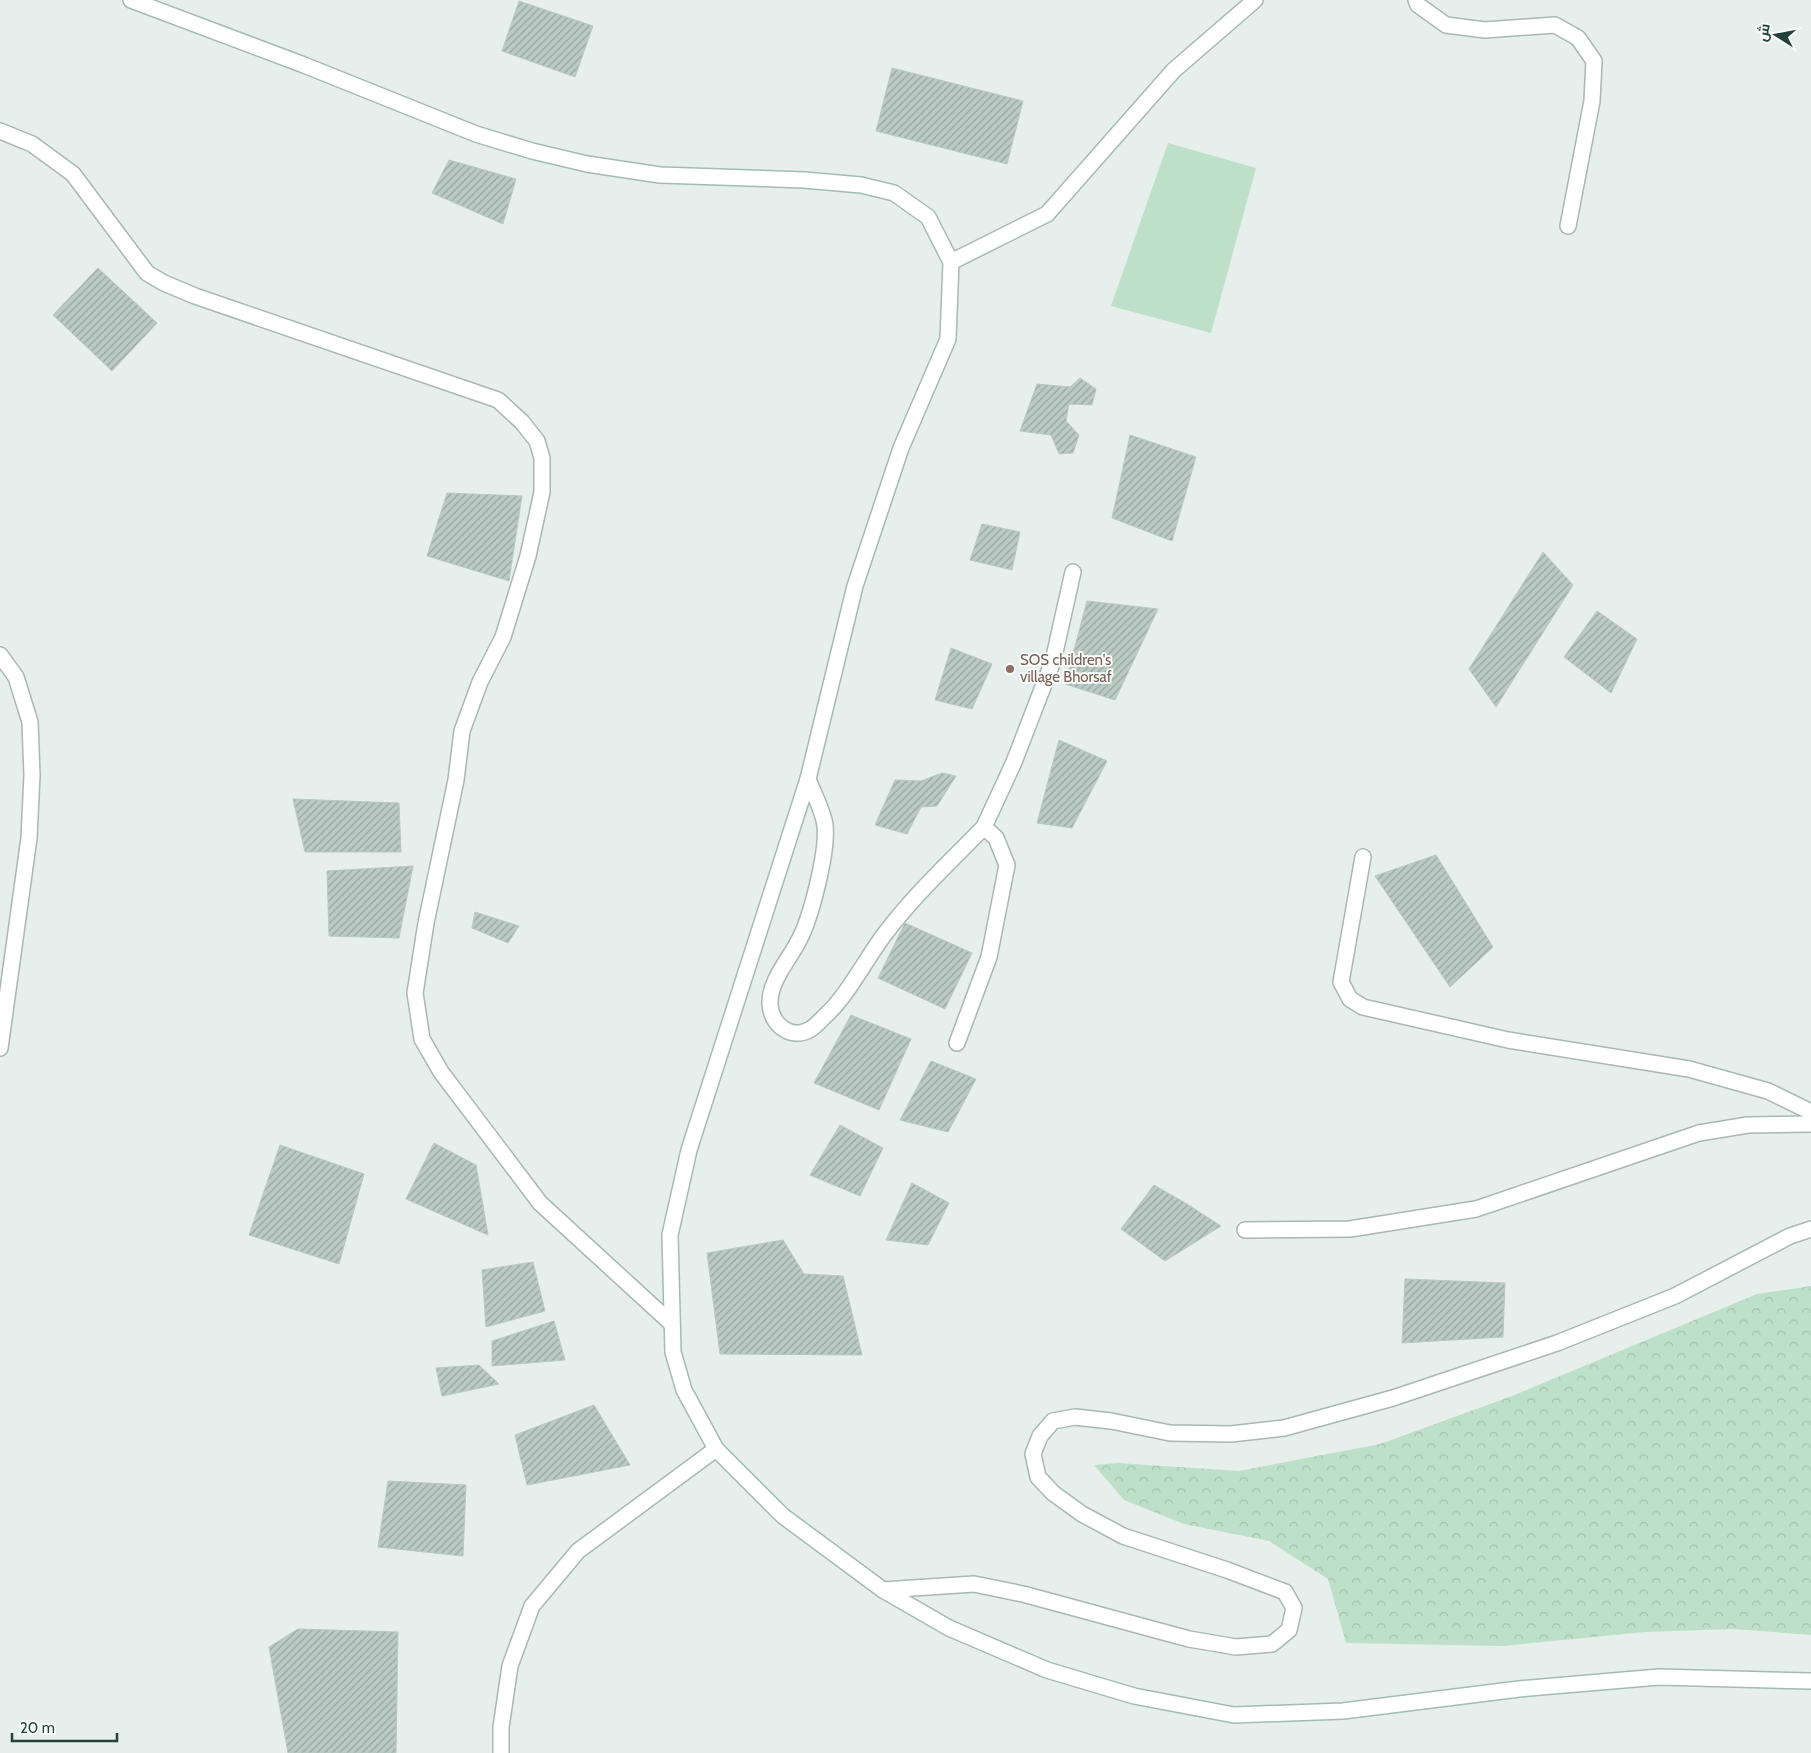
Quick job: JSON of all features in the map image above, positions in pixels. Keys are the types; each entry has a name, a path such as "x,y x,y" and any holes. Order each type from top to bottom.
{"street":[{"path":"131,0 288,58 476,134 550,156 587,164 660,175 804,180 860,185 894,193 928,217 951,262 948,339 902,448 855,586 808,779 689,1150 670,1235 673,1352 684,1390 716,1449 783,1516 883,1590 949,1628 1047,1670 1134,1696 1234,1715 1343,1711 1519,1688 1659,1677 1811,1681"},
{"path":"951,262 1047,214 1174,70 1255,0"},
{"path":"1416,0 1418,5 1446,25 1485,30 1555,25 1578,38 1594,61 1592,101 1568,226"},
{"path":"0,131 32,144 73,174 147,273 196,296 498,400 522,422 537,440 542,458 542,492 528,556 503,637 480,682 462,731 456,780 426,923 415,993 422,1039 440,1072 540,1203 671,1323"},
{"path":"808,779 825,824 815,896 806,927 783,967 770,1002 773,1018 781,1027 795,1033 810,1030 833,1009 884,934 932,880 984,827 1014,762 1053,661 1073,572"},
{"path":"0,655 16,677 30,722 32,775 29,838 0,1048"},
{"path":"957,1043 989,957 1007,865 996,838 984,827"},
{"path":"1363,857 1341,982 1350,999 1363,1007 1508,1040 1689,1069 1768,1091 1811,1112"},
{"path":"1245,1230 1350,1229 1476,1209 1699,1133 1748,1125 1811,1124"},
{"path":"883,1590 974,1584 1023,1594 1189,1640 1236,1647 1272,1644 1289,1630 1294,1608 1285,1592 1123,1536 1082,1514 1053,1494 1038,1477 1033,1454 1040,1436 1053,1421 1075,1417 1111,1421 1170,1433 1231,1434 1284,1428 1393,1398 1557,1343 1676,1296 1790,1236 1811,1228"},
{"path":"501,1753 501,1726 510,1666 532,1606 578,1551 716,1449"}],"green space":[{"path":"1168,143 1256,168 1211,333 1111,306"},
{"path":"1811,1286 1811,1635 1733,1629 1645,1632 1502,1646 1346,1643 1328,1579 1269,1541 1184,1524 1124,1500 1094,1465 1118,1463 1239,1471 1380,1444 1512,1396 1757,1294"}],"building":[{"path":"519,1 593,26 575,77 502,51"},
{"path":"892,68 1023,101 1007,164 876,131"},
{"path":"449,160 516,179 503,224 432,193"},
{"path":"98,268 157,323 112,371 53,315"},
{"path":"1080,378 1096,389 1092,405 1069,404 1066,421 1079,435 1073,453 1059,454 1051,435 1020,431 1037,384 1070,387"},
{"path":"1130,435 1196,457 1172,541 1112,518"},
{"path":"447,493 522,496 509,581 427,556"},
{"path":"982,524 1020,532 1012,570 970,560"},
{"path":"1543,552 1573,585 1496,707 1469,669"},
{"path":"1087,601 1158,609 1115,700 1065,684"},
{"path":"1597,611 1637,639 1611,693 1564,657"},
{"path":"951,648 992,664 972,709 935,700"},
{"path":"1059,740 1107,761 1072,828 1037,823"},
{"path":"942,773 956,776 937,806 921,807 907,834 875,825 895,780 921,781"},
{"path":"293,799 399,803 401,852 305,852"},
{"path":"1436,855 1493,947 1450,987 1375,876"},
{"path":"413,866 399,938 329,936 327,871"},
{"path":"475,912 519,926 508,943 472,928"},
{"path":"905,923 972,953 945,1009 878,978"},
{"path":"851,1015 911,1039 879,1110 814,1083"},
{"path":"931,1061 976,1079 948,1132 900,1120"},
{"path":"840,1125 883,1148 860,1196 810,1175"},
{"path":"434,1143 476,1165 488,1235 406,1199"},
{"path":"280,1145 364,1174 339,1264 249,1235"},
{"path":"912,1183 949,1203 928,1245 886,1240"},
{"path":"1154,1185 1221,1226 1165,1261 1121,1229"},
{"path":"783,1240 804,1274 843,1276 862,1355 720,1354 707,1253"},
{"path":"533,1262 545,1311 486,1327 482,1270"},
{"path":"1405,1279 1505,1283 1503,1337 1402,1343"},
{"path":"554,1321 565,1360 492,1366 492,1341"},
{"path":"479,1365 499,1384 442,1396 436,1368"},
{"path":"594,1405 630,1465 527,1485 515,1435"},
{"path":"388,1481 466,1485 463,1556 378,1547"},
{"path":"298,1629 398,1632 396,1753 288,1753 269,1647"}],"place":[{"name":"SOS children's village Bhorsaf","path":"1010,669"}]}
